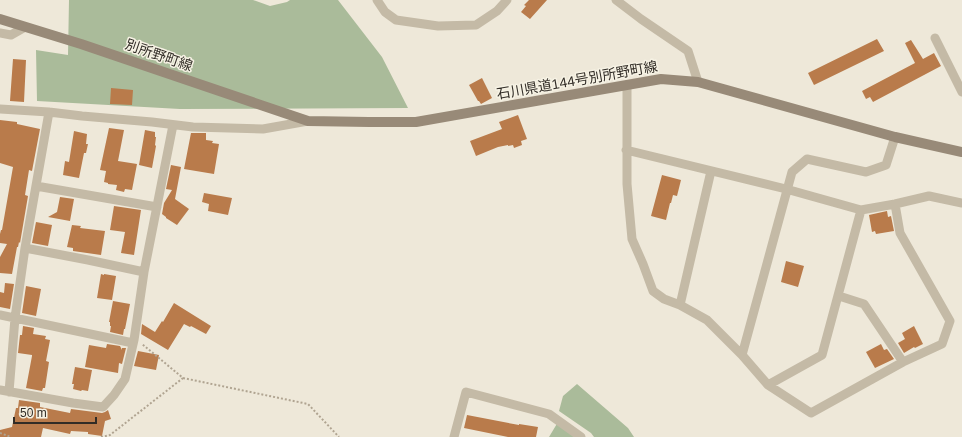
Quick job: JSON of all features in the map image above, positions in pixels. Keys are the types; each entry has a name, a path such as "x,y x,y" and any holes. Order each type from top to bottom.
{"main road":[{"name":"別所野町線","path":"0,19 80,44 308,121"},
{"name":"石川県道144号別所野町線","path":"308,121 416,122 661,79 698,82 895,136 962,152"}],"street":[{"path":"377,0 385,12 396,20 438,26 476,25 497,11 507,0"},
{"path":"616,0 641,20 688,51 698,82"},
{"path":"0,33 11,36 25,27"},
{"path":"935,38 962,92"},
{"path":"627,85 627,184 632,239 653,291 664,299 707,320 768,385 811,413 903,362 942,344 950,321 900,233 895,204"},
{"path":"0,109 49,112 193,127 263,129 308,121"},
{"path":"49,112 25,248 4,391 103,407 114,395 125,379 134,340 144,272 173,125"},
{"path":"742,356 786,189 792,172 807,159 866,172 886,165 895,136"},
{"path":"626,150 786,189 861,210 929,196 962,203"},
{"path":"680,306 711,171"},
{"path":"36,186 157,207"},
{"path":"768,385 822,355 861,210"},
{"path":"25,248 144,272"},
{"path":"838,296 864,304 903,362"},
{"path":"0,315 134,340"},
{"path":"454,437 466,392 549,414 581,437"}],"path":[{"path":"134,340 183,378 308,404 339,437"},
{"path":"101,437 110,435 183,378"},
{"path":"0,433 11,437"}],"green space":[{"path":"69,0 253,0 270,6 290,0 338,0 382,57 408,108 180,109 37,101 36,50 68,55"},
{"path":"577,384 628,428 634,437 594,437 591,433 559,411 563,396"},
{"path":"558,422 581,437 549,437"}],"building":[{"path":"529,0 547,0 530,19 521,12 526,6 524,5"},
{"path":"877,39 884,51 814,85 808,73"},
{"path":"911,40 923,59 934,53 941,66 873,102 870,97 866,99 862,91 915,63 905,43"},
{"path":"13,59 26,60 24,102 10,101"},
{"path":"482,78 492,98 481,104 469,85"},
{"path":"111,88 133,90 132,105 110,104"},
{"path":"518,115 527,139 521,141 522,145 514,148 513,145 498,147 476,156 470,141 502,129 499,122"},
{"path":"0,120 17,122 17,124 40,129 32,171 29,170 25,195 28,196 20,243 19,242 17,247 12,274 0,273 0,257 7,244 0,243 0,234 2,230 13,167 0,163"},
{"path":"109,128 124,130 118,161 137,164 132,190 125,189 124,192 116,190 117,185 104,182 106,171 100,170"},
{"path":"145,130 155,132 156,137 152,168 139,165"},
{"path":"74,131 87,134 86,144 88,144 86,153 84,153 79,178 63,175 65,161 69,162"},
{"path":"191,133 206,133 206,140 219,144 214,174 184,169"},
{"path":"171,165 181,167 175,199 189,209 177,225 162,214 164,203 172,190 166,189"},
{"path":"662,175 681,180 677,196 673,195 670,203 666,220 651,216"},
{"path":"204,193 232,198 228,215 208,211 209,204 202,202"},
{"path":"60,197 74,199 70,221 48,217 57,212"},
{"path":"114,206 141,210 134,255 121,253 125,232 110,230"},
{"path":"887,211 888,217 891,216 894,231 876,234 875,231 872,232 869,215"},
{"path":"36,222 52,225 48,246 32,243"},
{"path":"72,225 81,226 80,228 105,231 101,255 73,251 73,248 67,247"},
{"path":"786,261 804,266 798,287 781,282"},
{"path":"101,274 116,276 112,300 97,298"},
{"path":"5,283 14,284 10,309 0,307 0,292 4,293"},
{"path":"26,286 41,289 36,316 22,313"},
{"path":"113,301 130,304 123,335 110,332 111,326 109,322"},
{"path":"174,303 211,326 206,334 184,324 168,350 141,334 142,324 155,332 162,321 163,322"},
{"path":"23,326 34,328 33,334 46,336 45,339 50,340 46,361 49,362 45,388 43,388 42,391 26,388 32,355 18,353 20,335 22,335"},
{"path":"914,326 923,344 904,353 898,343 905,339 902,333"},
{"path":"107,344 120,346 121,350 122,348 126,348 122,364 119,363 118,373 85,367 89,345 106,348"},
{"path":"881,344 884,350 887,349 894,359 875,368 866,352"},
{"path":"138,351 159,355 156,370 134,366"},
{"path":"75,367 92,370 88,391 73,389 74,384 72,384"},
{"path":"19,400 40,403 40,407 70,413 71,409 102,413 108,410 111,419 105,421 102,436 88,434 88,432 71,431 70,434 43,428 41,437 0,437 0,430 12,427"},
{"path":"467,415 538,427 536,437 508,437 464,428"}]}
